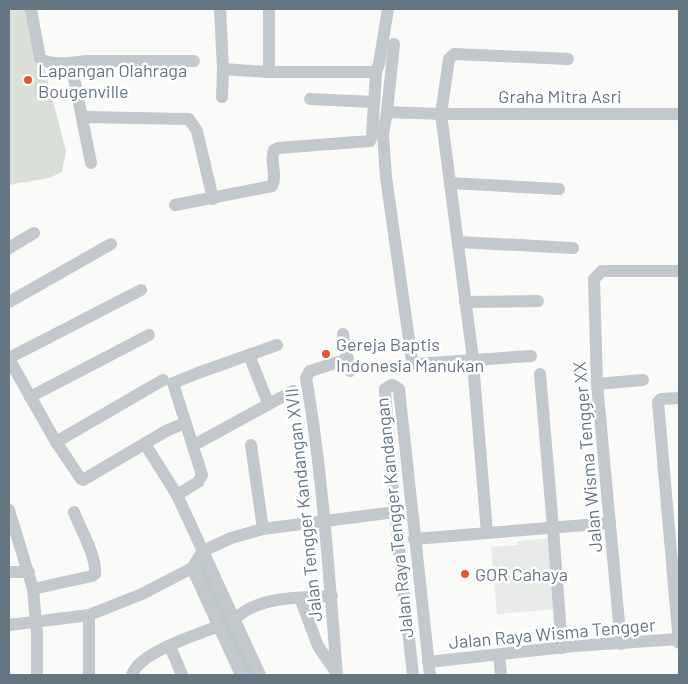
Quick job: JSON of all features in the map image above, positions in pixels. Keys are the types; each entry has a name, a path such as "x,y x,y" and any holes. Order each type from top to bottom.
{"street":[{"path":"31,9 40,58 44,61 71,63 194,61"},
{"path":"220,9 222,97"},
{"path":"268,72 269,9"},
{"path":"175,206 272,186 274,181 272,154 278,148 370,141 372,136 376,72 388,9"},
{"path":"394,44 383,134 386,177 412,361 415,364 531,356"},
{"path":"472,360 442,114 449,59 452,54 568,59"},
{"path":"71,63 91,163"},
{"path":"222,69 268,72 376,72"},
{"path":"310,99 374,102"},
{"name":"Graha Mitra Asri","path":"387,112 442,114 679,114"},
{"path":"83,118 189,119 197,131 213,199"},
{"path":"450,183 559,189"},
{"path":"9,248 34,233"},
{"path":"458,242 573,248"},
{"path":"9,302 110,244"},
{"name":"Jalan Wisma Tengger XX","path":"620,644 597,384 594,279 602,271 679,271"},
{"path":"141,290 9,358 56,442 81,479 85,480 180,425"},
{"path":"465,302 538,301"},
{"name":"Jalan Tengger Kandangan XVII","path":"337,674 332,596 311,406 306,378 310,371 349,364 343,334"},
{"path":"30,397 149,335"},
{"path":"177,495 198,482 202,472 173,383 278,346"},
{"path":"249,355 268,403"},
{"path":"540,374 554,528 562,648"},
{"path":"474,375 488,533"},
{"path":"56,442 163,380"},
{"path":"597,384 643,380"},
{"name":"Jalan Raya Tengger Kandangan","path":"413,675 395,512 385,392 392,385 399,388 429,669"},
{"path":"194,445 293,391"},
{"path":"679,398 658,400 679,642"},
{"path":"145,444 177,495 260,675"},
{"path":"251,445 263,529"},
{"path":"9,510 12,527 29,572 33,589 36,621 37,675"},
{"path":"33,589 95,574 94,564 74,512"},
{"path":"9,625 89,615 142,594 192,568 203,551 231,538 263,529 395,512"},
{"path":"414,539 610,523"},
{"path":"192,568 241,675"},
{"path":"9,572 29,572"},
{"path":"402,576 418,575"},
{"path":"234,620 246,610 280,600 332,596"},
{"path":"300,598 318,646 337,674"},
{"path":"89,615 89,675"},
{"path":"132,675 136,667 147,658 218,626"},
{"name":"Jalan Raya Wisma Tengger","path":"429,669 499,655 679,639"},
{"path":"170,646 182,675"},
{"path":"499,655 501,675"}],"shaded area":[{"name":"Lapangan Olahraga Bougenville","path":"9,9 29,9 66,151 62,172 49,178 9,185"},
{"path":"551,538 558,609 497,614 491,547 518,545 518,541"}],"waterway":[{"path":"200,570 219,613 232,631 252,675"}],"place":[{"name":"Lapangan Olahraga Bougenville","path":"28,80"},
{"name":"Gereja Baptis Indonesia Manukan","path":"326,354"},
{"name":"GOR Cahaya","path":"465,574"}]}
